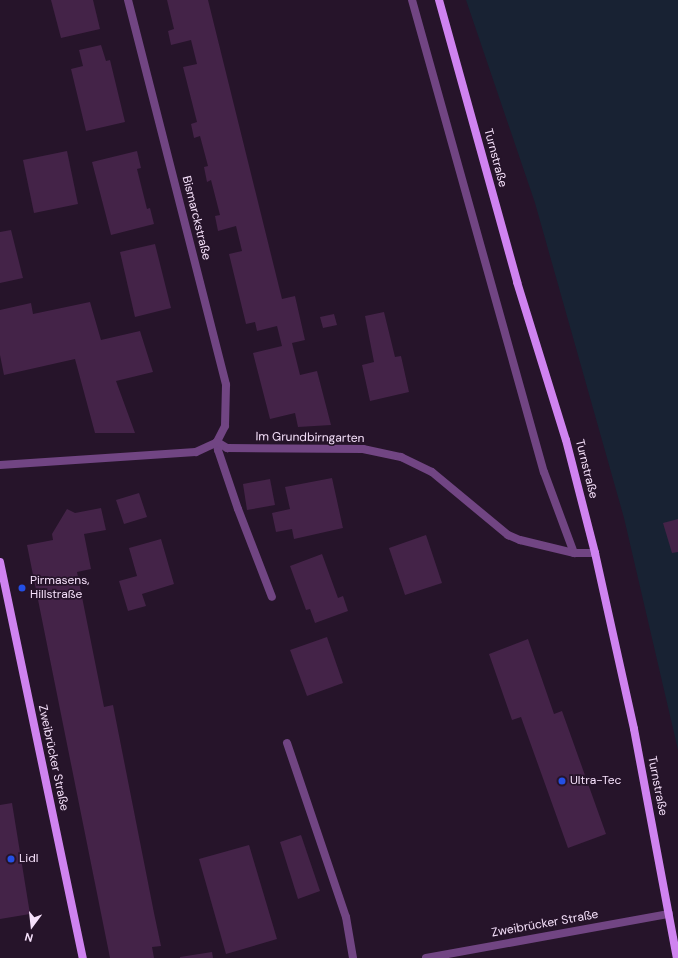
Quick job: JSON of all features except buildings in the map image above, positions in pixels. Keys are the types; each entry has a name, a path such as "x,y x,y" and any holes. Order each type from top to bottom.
{"street":[{"name":"Bismarckstraße","path":"128,0 226,385 225,426 217,442"},
{"path":"412,0 544,472 574,553"},
{"name":"Turnstraße","path":"439,0 517,282 566,440 595,553 634,729 676,956"},
{"path":"0,465 196,452 217,442 218,450 238,509 272,598"},
{"name":"Im Grundbirngarten","path":"217,442 228,448 363,449 401,457 432,472 508,535 520,540 574,553 595,553"},
{"name":"Zweibrücker Straße","path":"0,562 82,958"},
{"path":"287,744 346,917 353,958"},
{"name":"Zweibrücker Straße","path":"426,958 669,914"}],"shaded area":[{"path":"466,0 678,0 678,750 624,518 535,203"}],"place":[{"name":"Pirmasens, Hillstraße","path":"22,588"},
{"name":"Ultra-Tec","path":"562,781"},
{"name":"Lidl","path":"11,859"}]}
